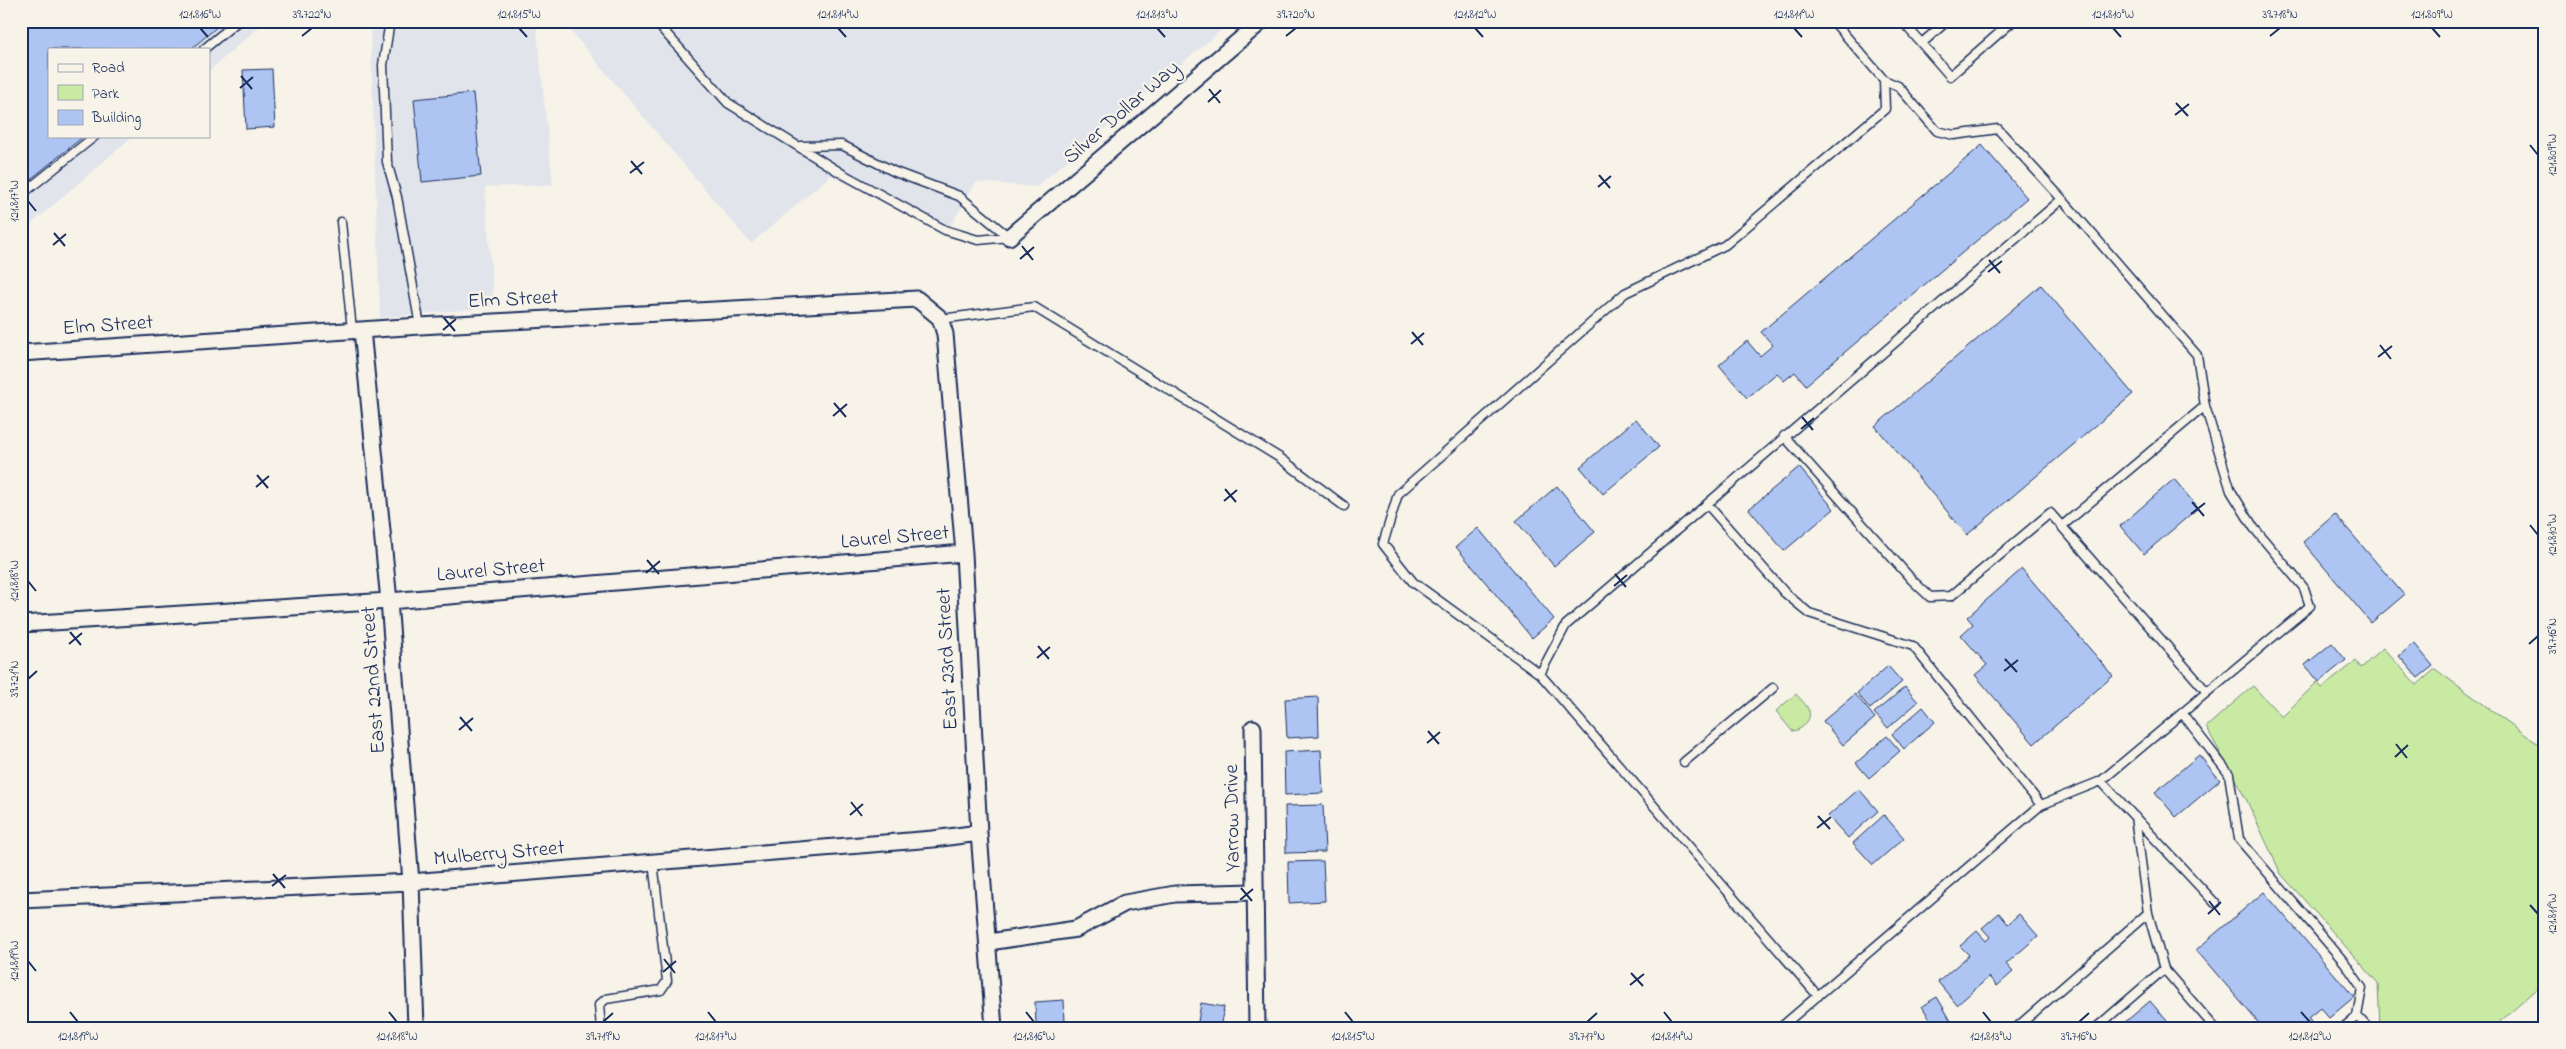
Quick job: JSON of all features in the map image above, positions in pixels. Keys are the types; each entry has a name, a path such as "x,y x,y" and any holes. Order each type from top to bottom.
{"street":[{"name":"Silver Dollar Way","path":"1009,237 1262,21"},
{"name":"Elm Street","path":"21,353 420,326 917,299 941,319"},
{"name":"East 23rd Street","path":"941,319 945,334 964,553 979,833 989,942 994,1028"},
{"name":"East 22nd Street","path":"357,330 389,601 411,882 416,1028"},
{"name":"Laurel Street","path":"21,624 389,601 964,553"},
{"name":"Yarrow Drive","path":"1253,728 1257,1028"},
{"name":"Mulberry Street","path":"21,900 411,882 923,840 979,833"},
{"path":"989,942 1076,929 1125,904 1175,894 1255,892"}],"lane":[{"path":"205,48 238,21"},
{"path":"390,21 383,65 387,162 397,197 420,326"},
{"path":"655,21 728,103 800,146 840,173 945,230 978,240 1009,237"},
{"path":"1780,1028 2042,805 2101,782 2310,606 2304,588 2254,528 2231,491 2205,406 2196,355 1998,129 1954,135 1937,131 1898,86 1884,80 1832,21"},
{"path":"1902,21 1950,76 2013,21"},
{"path":"1922,44 1947,21"},
{"path":"1818,996 1540,674 1413,582 1383,544 1398,494 1625,293 1724,245 1878,115 1885,109 1884,80"},
{"path":"21,195 92,138"},
{"path":"800,146 842,146 895,172 960,196 1009,237"},
{"path":"1540,674 1566,625 1784,436 2062,200"},
{"path":"341,222 357,330"},
{"path":"941,319 1034,307 1280,458 1344,506"},
{"path":"2062,526 2205,406"},
{"path":"1784,436 1912,580 1930,597 1951,596 2050,513 2207,692"},
{"path":"1707,504 1785,593 1809,612 1864,628 1913,646 2042,805"},
{"path":"1684,762 1773,688"},
{"path":"2182,713 2229,774 2239,839 2345,963 2362,988 2357,1016 2343,1028"},
{"path":"2101,782 2215,903"},
{"path":"2135,817 2148,913 2164,969 2215,1028"},
{"path":"601,1028 599,1005 606,999 662,990 667,981 653,862"},
{"path":"2016,1028 2148,913"},
{"path":"2096,1028 2164,969"},
{"path":"2357,1016 2368,1028"},
{"path":"2025,1021 2031,1028"}],"shaded area":[{"path":"21,21 266,21 210,70 210,48 48,48 48,138 131,138 21,233"},
{"path":"370,21 536,21 553,185 485,187 494,307 380,318"},
{"path":"562,21 1232,21 1036,187 976,182 945,236 831,175 751,244"}],"green space":[{"path":"2383,648 2417,685 2435,669 2545,749 2545,982 2493,1028 2380,1028 2378,983 2281,874 2247,801 2206,727 2253,686 2282,717 2317,682 2322,688 2356,661 2361,668"},
{"path":"1796,694 1807,707 1810,714 1805,724 1799,729 1792,731 1776,711"}],"building":[{"path":"21,21 224,21 192,48 48,48 48,138 82,138 21,187"},
{"path":"272,69 275,127 246,129 243,70"},
{"path":"473,93 481,176 422,182 414,99"},
{"path":"1982,145 2027,198 1806,385 1795,372 1784,381 1777,373 1747,398 1719,365 1747,341 1760,356 1773,345 1761,332"},
{"path":"2041,285 2133,394 1967,535 1875,426"},
{"path":"1636,419 1659,447 1603,494 1580,467"},
{"path":"1799,467 1834,509 1784,551 1749,509"},
{"path":"2174,479 2198,508 2144,554 2120,526"},
{"path":"1557,486 1595,532 1554,566 1516,521"},
{"path":"2335,514 2404,595 2371,623 2303,542"},
{"path":"1478,528 1554,619 1532,638 1456,547"},
{"path":"2022,569 2113,676 2034,744 1975,675 1987,665 1961,635 1973,624 1967,617"},
{"path":"2332,643 2346,660 2319,682 2305,665"},
{"path":"2414,643 2433,666 2418,678 2399,656"},
{"path":"1888,666 1902,682 1870,709 1857,693"},
{"path":"1905,687 1918,702 1888,728 1874,713"},
{"path":"1855,694 1875,718 1843,745 1823,721"},
{"path":"1318,697 1319,736 1287,738 1285,699"},
{"path":"1923,707 1935,722 1904,749 1892,734"},
{"path":"1887,736 1900,751 1869,778 1856,763"},
{"path":"1321,750 1323,793 1285,795 1284,752"},
{"path":"2199,755 2220,780 2176,817 2155,792"},
{"path":"1859,789 1878,811 1848,838 1828,816"},
{"path":"1323,805 1325,852 1286,853 1285,806"},
{"path":"1884,815 1904,838 1873,865 1853,843"},
{"path":"1323,861 1325,901 1289,903 1288,862"},
{"path":"2264,892 2354,997 2329,1018 2320,1008 2308,1018 2315,1028 2263,1028 2196,950"},
{"path":"1999,913 2008,924 2019,914 2038,936 2006,964 2013,972 1997,986 1989,977 1957,1005 1938,982 1969,955 1960,946 1977,931 1986,941 1990,937 1982,928"},
{"path":"1937,997 1954,1026 1951,1028 1935,1028 1922,1006"},
{"path":"1064,1000 1065,1023 1036,1024 1035,1002"},
{"path":"2150,1001 2173,1028 2128,1028 2124,1023"},
{"path":"1201,1003 1224,1007 1221,1023 1231,1025 1231,1028 1197,1028"}]}
